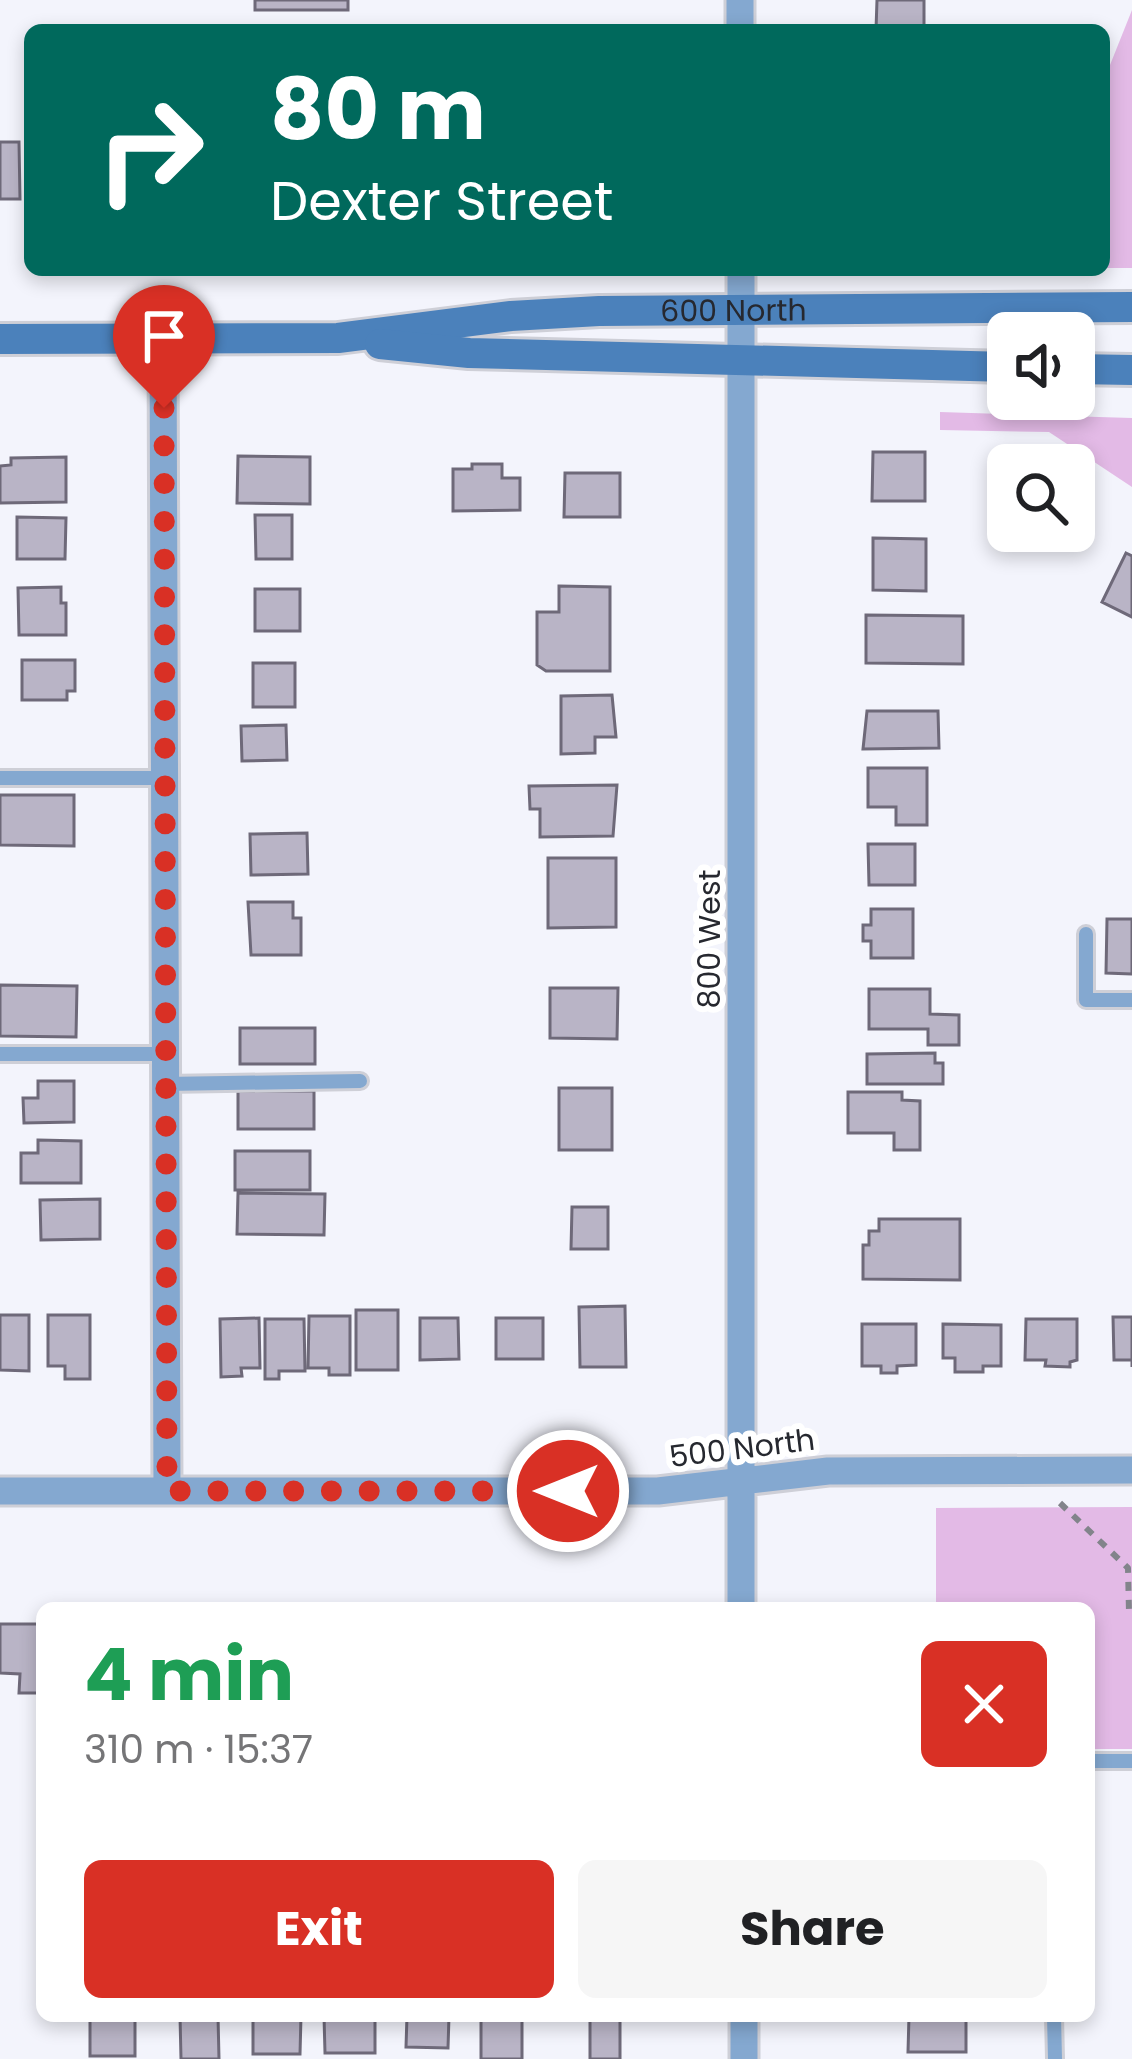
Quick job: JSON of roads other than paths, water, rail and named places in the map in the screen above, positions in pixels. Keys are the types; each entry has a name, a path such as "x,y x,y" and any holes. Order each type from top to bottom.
{"main road":[{"name":"600 North","path":"0,339 338,338 556,313 1132,307"},
{"name":"600 North","path":"338,338 470,353 987,366"},
{"path":"1095,369 1132,370"}],"street":[{"name":"800 West","path":"741,276 741,1602"},
{"path":"163,339 167,1491"},
{"name":"500 North","path":"0,1491 658,1491 828,1471 1132,1470"},
{"path":"744,2022 744,2059"}],"lane":[{"path":"0,778 165,778"},
{"path":"1086,934 1086,1000 1132,1000"},
{"path":"0,1054 166,1054"},
{"path":"166,1084 360,1081"},
{"path":"1095,1761 1132,1761"},
{"path":"1054,2022 1055,2059"}]}
